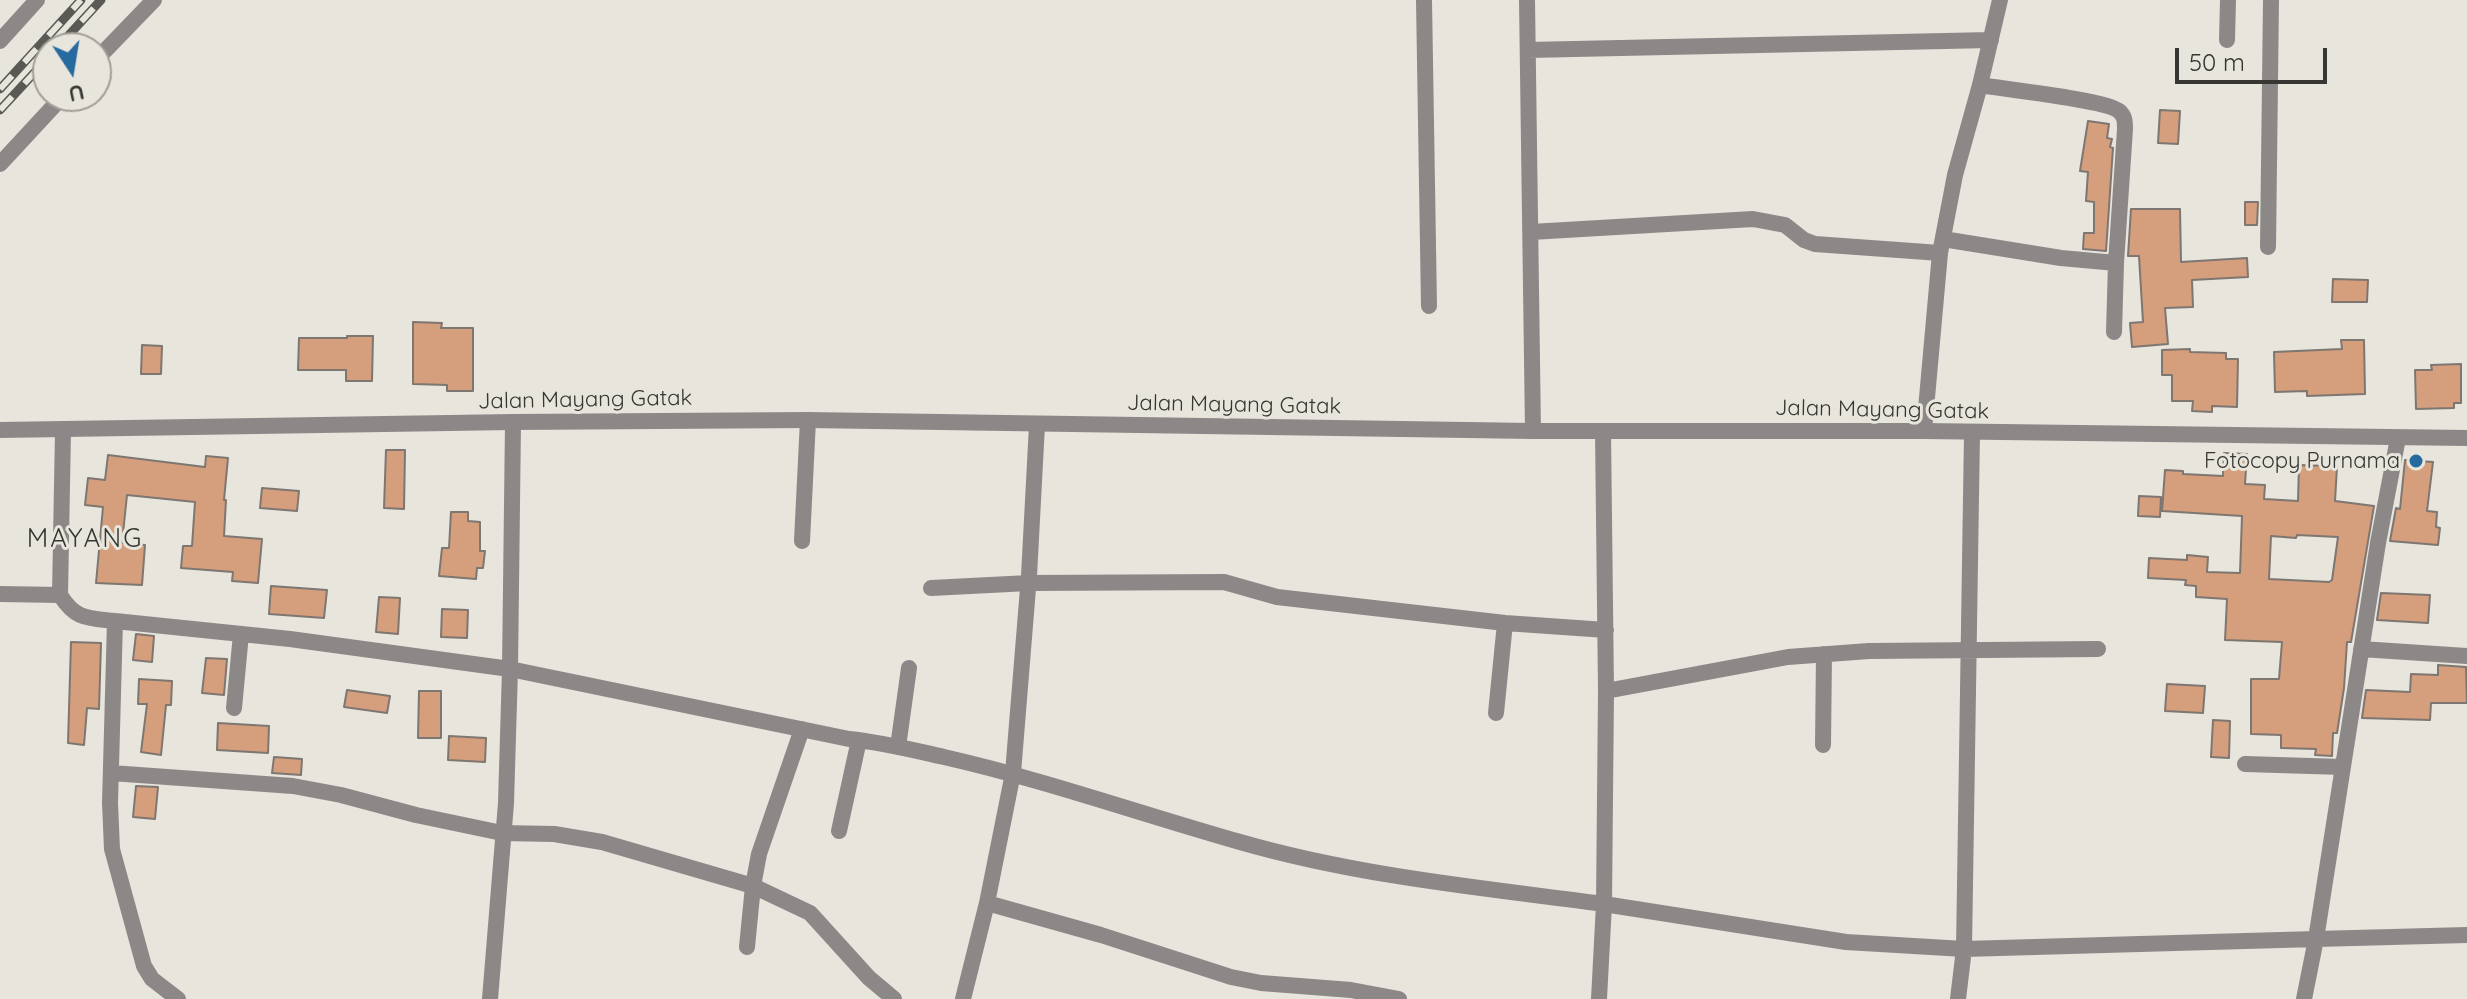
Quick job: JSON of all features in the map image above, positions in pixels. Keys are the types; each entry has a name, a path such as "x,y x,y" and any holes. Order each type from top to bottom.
{"street":[{"path":"0,41 37,0"},
{"path":"112,43 154,0"},
{"path":"1424,0 1429,306"},
{"path":"1527,0 1533,431"},
{"path":"1924,431 1942,246 1955,175 2000,0"},
{"path":"2227,40 2228,0"},
{"path":"2268,247 2271,0"},
{"path":"1528,50 1991,40"},
{"path":"1980,85 2098,103 2121,113 2125,129 2114,332"},
{"path":"0,164 48,112"},
{"path":"1531,232 1762,219 1785,225 1804,240 1815,244 1942,246 2116,263"},
{"path":"802,541 808,420"},
{"name":"Jalan Mayang Gatak","path":"0,430 808,420 1533,431 1924,431 2467,438"},
{"path":"490,999 506,803 513,422"},
{"path":"963,999 987,903 1013,773 1029,583 1037,425"},
{"path":"63,431 60,595 70,610 81,617 510,669 1013,773 1311,861 1846,942 1964,949 2467,935"},
{"path":"1599,999 1604,904 1606,691 1603,431"},
{"path":"1958,999 1964,949 1972,433"},
{"path":"2304,999 2398,438"},
{"path":"931,588 1029,583 1224,582 1277,597 1505,623 1606,630"},
{"path":"0,594 60,595"},
{"path":"115,621 112,849 139,955 152,979 178,999"},
{"path":"1496,713 1505,623"},
{"path":"234,708 241,634"},
{"path":"1606,691 1762,662 1824,654 2098,649"},
{"path":"2361,649 2467,656"},
{"path":"1823,745 1824,654"},
{"path":"898,747 909,668"},
{"path":"747,947 759,854 802,729"},
{"path":"839,831 859,740"},
{"path":"2245,764 2343,767"},
{"path":"111,773 293,786 502,833 554,834 590,839 753,886 810,913 869,978 894,999"},
{"path":"987,903 1101,935 1231,977 1399,999"}],"building":[{"path":"2160,110 2180,111 2178,144 2158,143"},
{"path":"2088,121 2109,124 2107,138 2112,139 2106,251 2083,249 2084,233 2094,233 2094,202 2086,201 2088,172 2080,171"},
{"path":"2245,202 2258,202 2257,225 2245,225"},
{"path":"2131,209 2180,209 2181,262 2247,258 2248,277 2192,280 2193,307 2165,308 2168,344 2132,347 2130,323 2143,322 2139,256 2128,256"},
{"path":"2333,279 2368,280 2367,302 2332,302"},
{"path":"413,322 442,323 441,328 473,328 473,391 447,391 447,385 413,384"},
{"path":"373,336 372,381 346,381 346,370 298,370 299,338"},
{"path":"2341,340 2364,340 2365,394 2307,396 2307,391 2275,392 2274,352 2342,349"},
{"path":"142,345 162,346 161,374 141,374"},
{"path":"2190,349 2190,352 2226,353 2226,359 2238,359 2237,407 2212,406 2212,412 2192,411 2193,401 2172,401 2172,375 2162,375 2162,350"},
{"path":"2461,364 2461,403 2454,403 2454,408 2416,409 2415,370 2432,370 2431,365"},
{"path":"386,450 405,450 404,509 384,508"},
{"path":"2224,453 2247,454 2245,484 2265,485 2264,499 2298,501 2299,465 2337,467 2335,501 2374,506 2351,642 2347,642 2344,688 2337,733 2333,733 2332,756 2315,755 2316,749 2281,748 2281,735 2251,734 2251,679 2279,679 2282,642 2225,640 2227,599 2196,597 2196,586 2185,585 2186,580 2148,578 2149,558 2187,560 2187,555 2208,557 2207,572 2240,573 2242,516 2162,511 2165,470 2223,476","holes":["2271,536 2338,537 2332,580 2329,582 2269,579"]},
{"path":"108,455 205,467 206,456 228,458 224,536 262,539 258,583 232,581 233,572 181,568 183,546 192,546 195,502 127,495 122,543 145,545 142,585 96,583 103,507 85,505 88,478 105,480"},
{"path":"2405,460 2433,462 2427,511 2437,512 2436,527 2440,528 2438,545 2390,541 2396,508 2400,509"},
{"path":"262,488 299,491 297,511 260,508"},
{"path":"2139,496 2161,497 2160,517 2138,516"},
{"path":"451,512 468,512 468,521 480,522 480,551 485,551 483,568 477,568 476,579 439,576 442,548 449,548"},
{"path":"271,586 327,590 324,618 269,614"},
{"path":"2381,593 2430,595 2428,623 2377,620"},
{"path":"379,597 400,598 398,634 376,632"},
{"path":"442,609 468,610 467,638 441,637"},
{"path":"136,634 154,636 152,662 133,660"},
{"path":"71,642 101,643 99,709 87,708 84,745 68,743"},
{"path":"206,658 227,659 224,695 202,693"},
{"path":"2438,665 2466,667 2467,703 2431,703 2430,720 2362,718 2366,690 2410,692 2411,674 2438,675"},
{"path":"139,679 172,681 171,705 166,705 161,755 141,752 147,704 138,704"},
{"path":"2167,684 2205,686 2203,713 2165,711"},
{"path":"347,690 390,696 387,713 344,707"},
{"path":"419,691 441,691 441,738 418,738"},
{"path":"2213,720 2230,721 2229,758 2211,757"},
{"path":"218,723 269,726 268,753 217,750"},
{"path":"449,736 486,738 485,762 448,760"},
{"path":"274,757 302,759 301,775 272,773"},
{"path":"136,786 158,787 155,819 133,817"}],"railway":[{"path":"0,89 81,0"},
{"path":"72,32 101,0"},
{"path":"0,110 32,75"}],"place":[{"name":"Fotocopy Purnama","path":"2416,461"}],"district":[{"name":"MAYANG","path":"85,539"}]}
